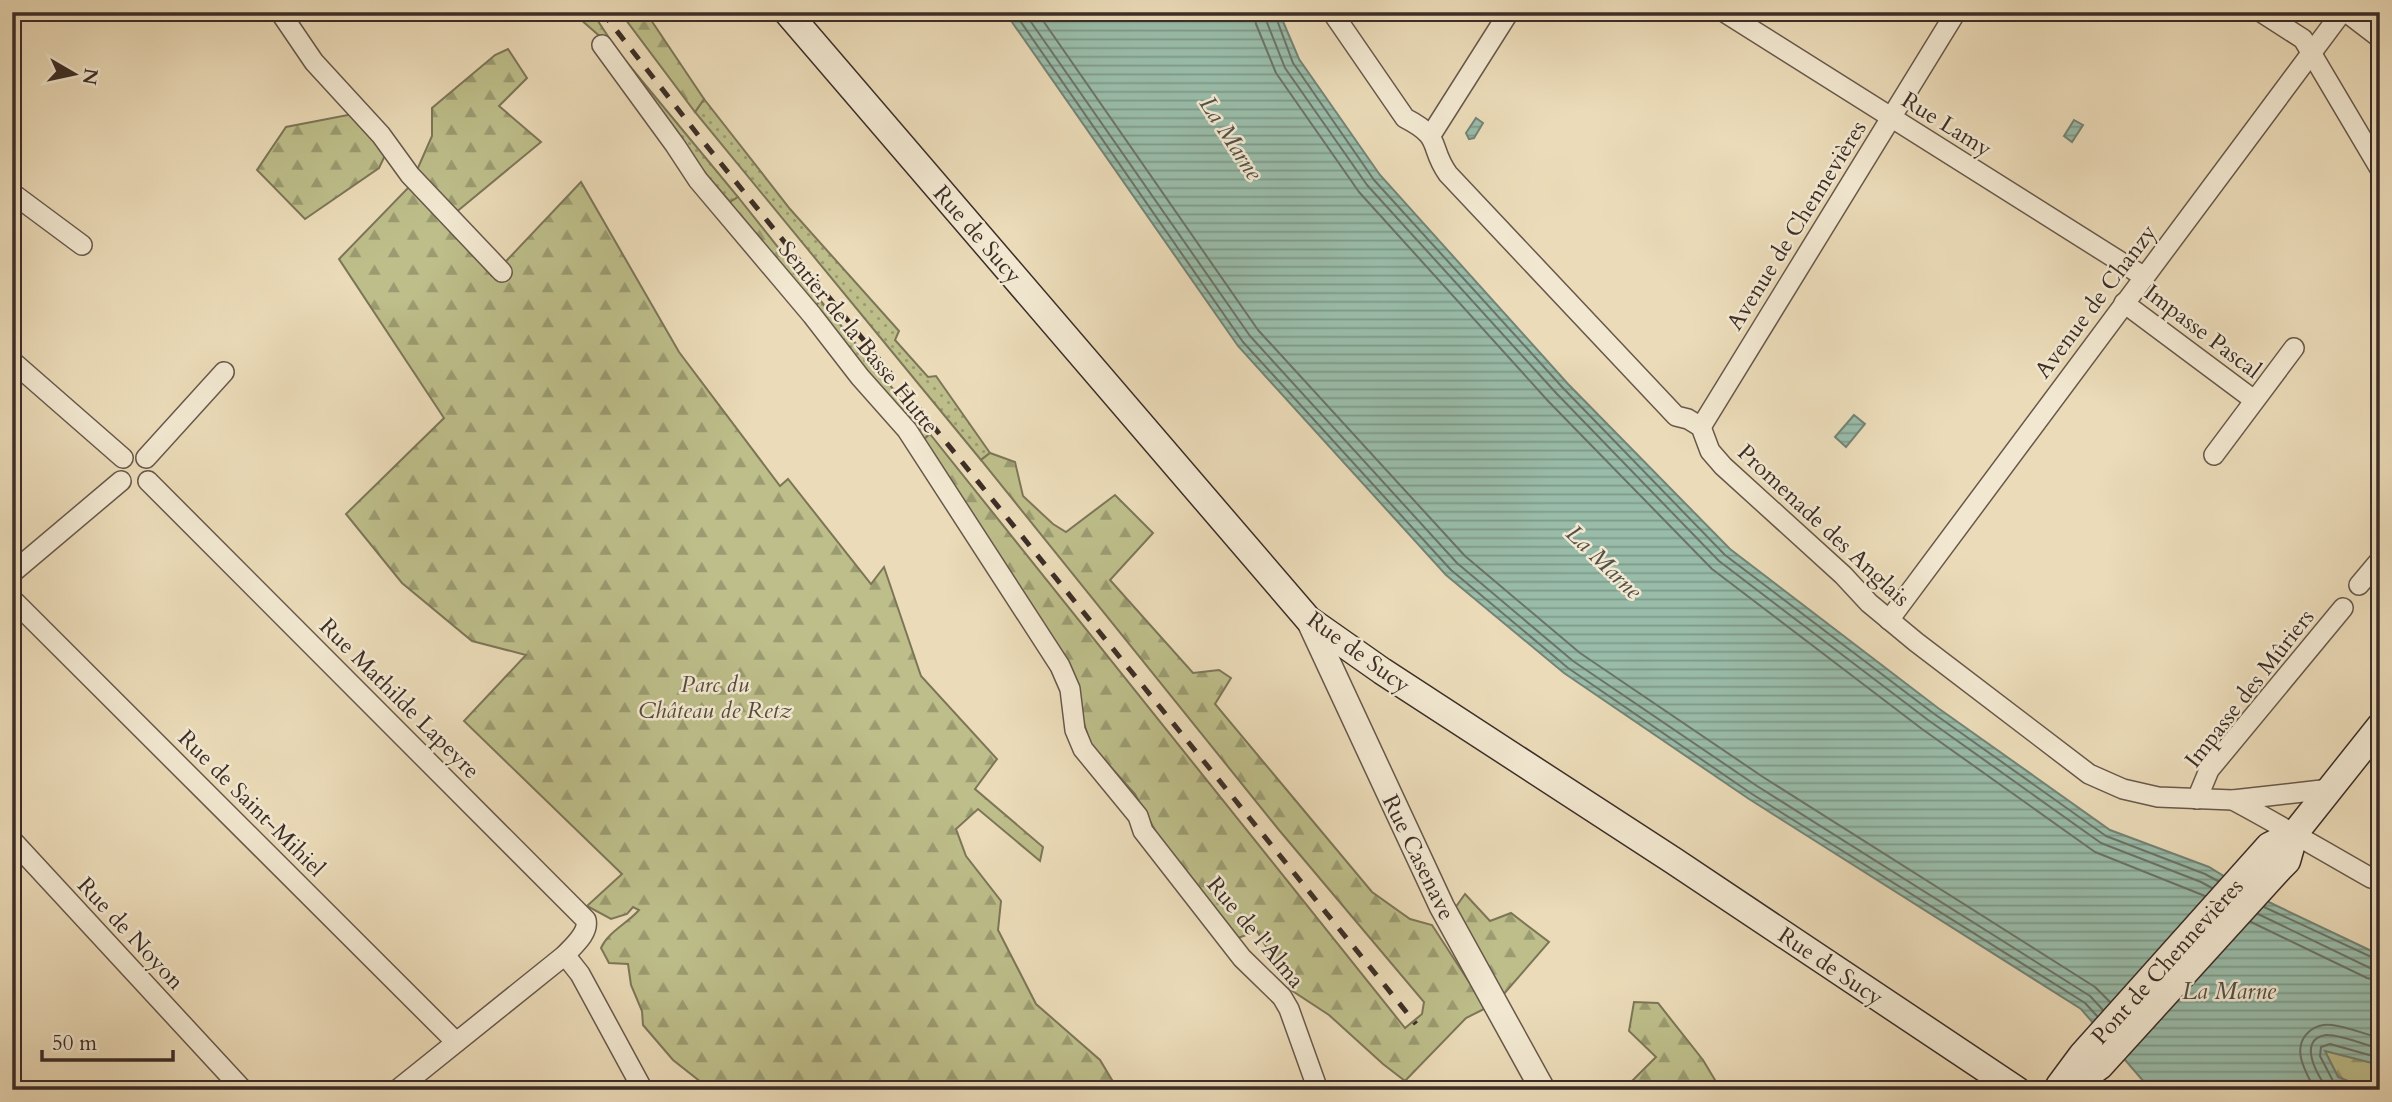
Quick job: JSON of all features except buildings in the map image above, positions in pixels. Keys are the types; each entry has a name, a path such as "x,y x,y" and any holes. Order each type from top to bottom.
{"main road":[{"name":"Rue de Sucy","path":"787,12 1308,619 1382,671 1674,861 2017,1090"},
{"name":"Pont de Chennevières","path":"2091,1070 2261,873 2287,860 2295,833 2380,726"},
{"path":"2057,1090 2091,1070"},
{"path":"2067,1090 2091,1070"}],"street":[{"path":"280,12 314,62 381,135 410,175 502,272"},
{"path":"1332,12 1405,118 1431,135 1439,162 1448,174 1676,416 1701,427"},
{"path":"1431,135 1508,12"},
{"name":"Rue Lamy","path":"1724,12 2143,276"},
{"name":"Avenue de Chennevières","path":"1701,427 1956,12"},
{"path":"2261,12 2303,39 2314,53 2380,169"},
{"path":"2344,12 2380,38"},
{"name":"Avenue de Chanzy","path":"1889,620 2143,276 2344,12"},
{"name":"Sentier de la Basse Hutte","path":"602,46 698,180 907,430 1060,666 1070,689 1075,730 1083,749 1138,816"},
{"path":"12,193 82,245"},
{"name":"Impasse Pascal","path":"2123,303 2254,400"},
{"name":"Impasse Pascal","path":"2214,455 2294,348"},
{"path":"12,361 123,458"},
{"path":"146,458 225,372"},
{"name":"Promenade des Anglais","path":"1701,427 1710,451 1723,467 1889,620 2089,774 2123,789 2158,797 2233,800 2330,789"},
{"path":"135,454 146,458 151,472 148,481 136,488 121,481 118,470 123,458 135,454"},
{"path":"12,573 121,481"},
{"name":"Rue Mathilde Lapeyre","path":"148,481 586,920 585,932 565,955 397,1090"},
{"path":"2359,585 2380,560"},
{"name":"Rue de Saint-Mihiel","path":"12,599 456,1042"},
{"name":"Impasse des Mûriers","path":"2197,799 2209,771 2343,608"},
{"name":"Rue Casenave","path":"1308,619 1442,907 1543,1090"},
{"name":"Promenade des Anglais","path":"2233,800 2295,833 2323,852 2371,878 2380,880"},
{"name":"Rue de l'Alma","path":"1138,816 1143,831 1242,958 1282,998 1289,1009 1318,1090"},
{"name":"Rue de Noyon","path":"12,840 243,1090"},
{"path":"565,955 580,974 643,1090"}],"green space":[{"path":"572,12 592,12 619,53"},
{"path":"620,12 645,12 649,17 704,99 695,112"},
{"name":"Parc du Château de Retz","path":"508,49 527,78 499,106 541,142 443,223 492,276 581,182 679,352 780,486 788,479 871,584 884,567 921,676 997,759 975,789 1043,847 1040,861 978,809 956,829 966,856 1001,901 998,930 1036,1004 1100,1060 1118,1090 711,1090 673,1060 643,1025 642,1011 631,985 628,964 609,963 601,948 608,937 639,910 633,907 627,914 611,919 587,906 622,874 464,721 526,655 472,641 402,583 346,514 444,418 339,259 410,186 432,136 432,108 495,55"},
{"path":"619,53 738,197 730,202 688,153"},
{"path":"704,99 790,209 899,331 895,340 928,377 936,376 990,453 981,460 695,112"},
{"path":"358,113 389,147 379,168 305,219 257,170 286,127"},
{"path":"738,197 820,300 815,307 751,236 730,202"},
{"path":"820,300 930,434 923,440 815,307"},
{"path":"930,434 1405,1028 1422,1014 1424,1002 1279,830 981,460 990,453 1015,462 1023,496 1053,524 1066,532 1115,495 1153,533 1110,580 1193,673 1219,670 1231,678 1215,704 1372,892 1410,919 1432,925 1486,1008 1466,1018 1405,1081 1329,1015 1291,990 1257,931 1238,938 1161,841 1135,794 1091,745 1063,659 923,440"},
{"path":"1465,894 1490,921 1511,913 1549,942 1503,995 1455,908"},
{"path":"1634,1002 1658,1003 1703,1060 1721,1090 1623,1090 1656,1057 1629,1031"},
{"path":"2324,1050 2380,1065 2380,1090 2369,1090 2338,1077"}],"water":[{"name":"La Marne","path":"1005,12 1279,12 1299,59 1380,175 1568,384 1730,549 1938,708 2110,830 2209,867 2256,896 2380,955 2380,1065 2325,1051 2338,1077 2369,1090 2151,1090 2081,1009 1749,799 1564,673 1446,575 1238,346"},
{"path":"1476,118 1483,123 1474,138 1469,139 1466,133"},
{"path":"2074,120 2083,125 2072,142 2064,136"},
{"path":"1854,415 1865,424 1846,447 1835,437"}],"railway":[{"path":"602,12 702,140 1416,1024"}]}
